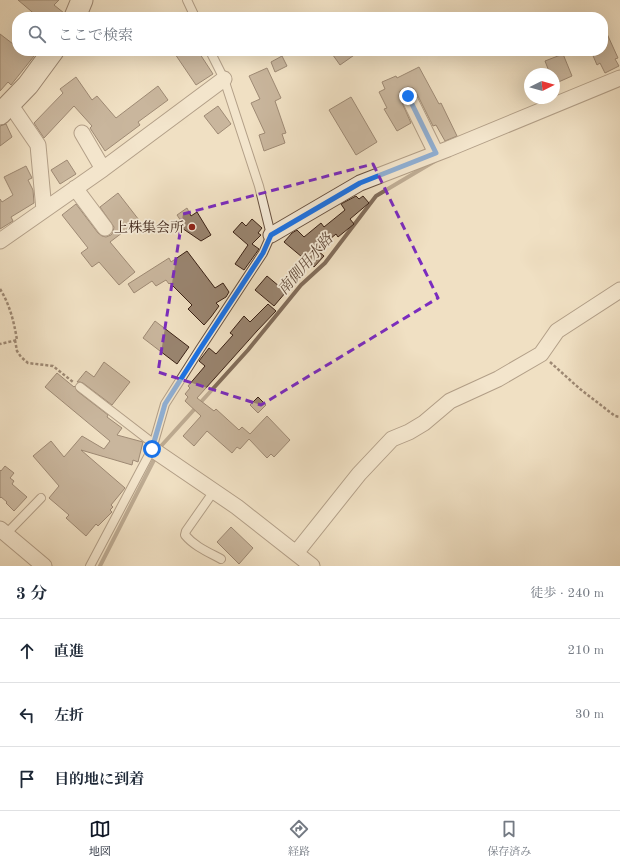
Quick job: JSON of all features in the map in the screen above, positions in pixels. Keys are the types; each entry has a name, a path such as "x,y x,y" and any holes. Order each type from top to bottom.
{"main road":[{"path":"77,12 82,0"},
{"path":"5,109 28,85 50,56"}],"street":[{"path":"271,235 360,183 620,78"},
{"path":"0,241 103,169 224,79"},
{"path":"408,96 436,153"},
{"path":"5,109 38,145 44,210"},
{"path":"82,133 103,169"},
{"path":"75,188 105,228"},
{"path":"153,447 237,507 302,561 359,474 392,439 409,432 424,423 450,401 498,379 541,354 557,330 620,290"},
{"path":"3,532 44,566"}],"lane":[{"path":"187,0 193,12"},
{"path":"90,566 153,447 165,404 263,253 271,235 259,186 224,79 212,56"},
{"path":"80,387 153,447"},
{"path":"214,491 186,531 185,535 199,548 221,559"},
{"path":"3,532 41,498"}],"path":[{"path":"0,290 10,309 14,322 17,351 21,357 28,363 53,366 80,387"},
{"path":"0,344 15,340"},
{"path":"541,354 580,389 615,416 620,417"}],"highlighted area":[{"path":"373,164 438,298 261,405 158,372 183,214"}],"building":[{"path":"18,0 59,0 54,5 63,12 32,12"},
{"path":"0,34 12,43 12,56 34,56 11,85 8,82 0,91"},
{"path":"608,36 618,58 615,59 619,66 605,73 600,63 597,65 593,56 608,56"},
{"path":"176,56 201,56 213,74 196,85"},
{"path":"282,56 287,66 275,72 271,62"},
{"path":"334,56 353,56 340,65"},
{"path":"558,56 564,56 572,76 560,81 560,68 548,68 545,61"},
{"path":"419,67 439,104 441,103 457,136 445,141 436,125 433,126 413,88 404,88 400,91 399,96 411,123 397,131 384,109 387,108 379,92 385,89 382,82 396,76 397,78"},
{"path":"267,68 281,98 275,101 286,133 282,134 285,143 264,151 259,135 265,133 251,103 260,99 249,76"},
{"path":"76,77 92,100 97,96 116,118 158,86 168,100 138,122 140,125 105,151 90,128 92,126 74,106 44,138 34,123 63,93 60,89"},
{"path":"351,97 377,142 356,155 329,110"},
{"path":"218,106 231,124 218,134 204,116"},
{"path":"6,124 12,137 0,146 0,126"},
{"path":"67,160 76,174 60,184 51,170"},
{"path":"26,166 32,178 28,180 33,190 34,203 11,217 13,221 0,229 0,199 2,202 13,195 4,177"},
{"path":"118,193 139,220 110,242 135,272 119,285 99,262 92,267 81,253 88,248 62,215 76,204 98,233 106,237 111,235 114,227 100,207"},
{"path":"356,196 359,199 363,196 369,203 350,219 354,224 338,237 336,234 317,250 324,256 314,267 284,242 297,230 304,237 321,223 324,227 345,210 341,204"},
{"path":"187,208 191,216 197,212 211,235 201,241 176,224 181,221 177,215"},
{"path":"252,219 262,228 258,233 261,235 252,244 259,249 244,270 235,264 248,245 233,232 242,222 246,226"},
{"path":"187,251 215,288 223,283 229,292 226,297 216,303 219,306 204,325 188,309 192,305 166,280 156,286 152,281 134,293 128,284 169,258 171,262"},
{"path":"267,276 286,292 274,306 255,290"},
{"path":"268,304 276,311 197,398 214,411 216,409 239,430 242,427 250,434 267,416 290,440 274,457 271,454 267,458 249,439 240,449 237,447 232,453 207,431 194,446 183,436 201,416 185,401 188,397 185,394 190,388 188,386 205,366 199,361 209,348 216,354 233,335 230,333 244,316 250,322"},
{"path":"155,321 189,347 177,364 143,338"},
{"path":"104,362 130,382 112,405 83,383 77,382 86,371 94,377"},
{"path":"57,373 74,387 75,386 77,391 122,428 117,435 143,442 138,462 133,460 132,465 81,450 125,488 111,505 113,507 110,510 112,512 98,526 96,524 86,536 66,518 69,515 49,498 59,486 33,456 51,441 64,457 82,436 104,449 110,441 45,387"},
{"path":"258,397 266,405 258,413 250,405"},
{"path":"5,466 14,473 10,478 14,481 12,484 27,497 14,511 6,503 7,502 1,497 0,498 0,470 1,471"},
{"path":"231,527 253,548 239,564 217,542"}],"waterway":[{"name":"南側用水路","path":"159,450 248,350 301,285 325,263 376,196 435,161"},
{"name":"南側用水路","path":"100,566 156,456"}],"place":[{"name":"上株集会所","path":"192,227"}],"route":[{"path":"152,449 165,404 263,253 271,235 360,183 436,153 408,96"}]}
